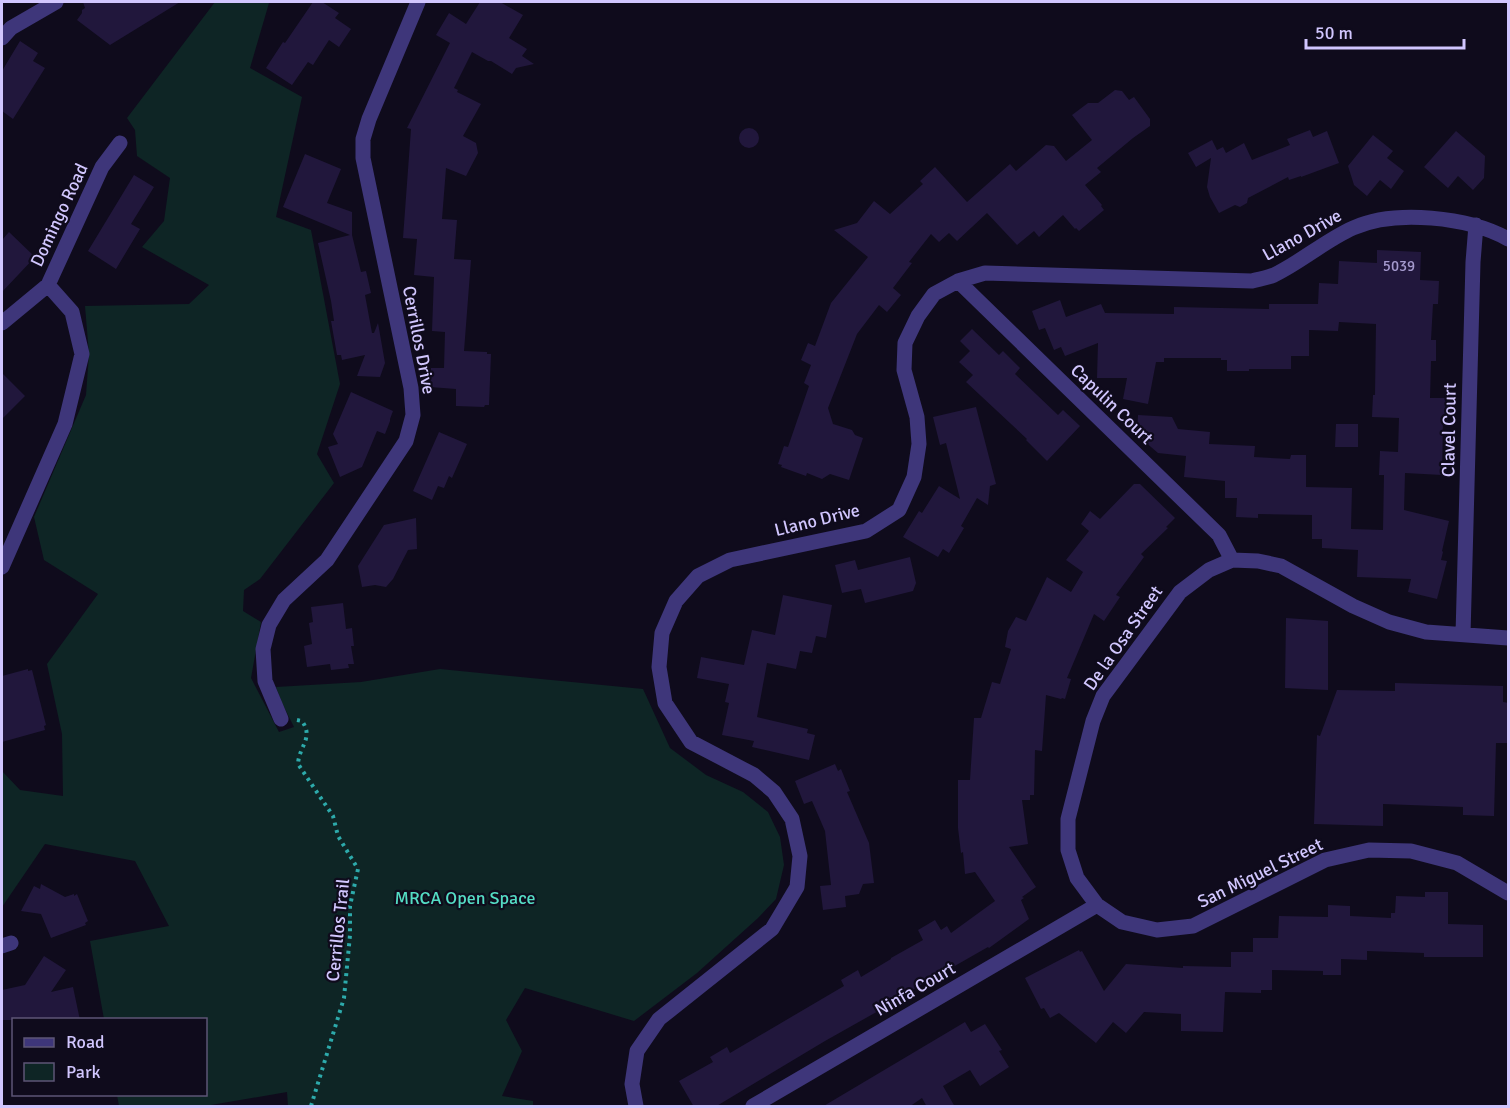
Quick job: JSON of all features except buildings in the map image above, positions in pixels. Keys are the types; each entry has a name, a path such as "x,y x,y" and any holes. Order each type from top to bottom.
{"street":[{"path":"2,38 11,28 56,2"},
{"name":"Cerrillos Drive","path":"281,719 266,681 263,649 269,625 284,600 327,561 406,441 412,415 411,388 363,158 363,139 369,119 418,2"},
{"name":"Domingo Road","path":"2,323 48,285 102,167 120,143"},
{"name":"Llano Drive","path":"636,1107 632,1084 638,1051 659,1019 772,929 797,887 800,856 792,819 774,792 754,775 691,742 665,704 659,667 663,633 676,601 698,576 730,560 866,531 898,510 914,477 919,444 917,417 904,370 905,343 918,316 934,294 958,281 985,273 1252,280 1272,276 1353,228 1380,220 1405,217 1476,225 1495,231 1509,239"},
{"name":"Clavel Court","path":"1463,635 1473,262 1476,225"},
{"name":"Capulin Court","path":"958,281 1219,535 1232,560"},
{"path":"2,567 65,424 82,354 72,312 48,285"},
{"name":"De la Osa Street","path":"1097,905 1077,878 1068,850 1068,819 1093,720 1103,696 1180,592 1209,570 1232,560 1258,561 1281,566 1353,606 1389,622 1426,632 1509,638"},
{"name":"San Miguel Street","path":"1097,905 1122,922 1157,930 1193,926 1325,860 1369,850 1411,851 1457,863 1509,893"},
{"name":"Ninfa Court","path":"753,1107 1097,905"}],"path":[{"name":"Cerrillos Trail","path":"281,719 302,721 306,726 307,735 298,757 298,764 333,816 338,837 358,869 350,906 350,935 344,998 311,1107"}],"green space":[{"name":"MRCA Open Space","path":"215,2 269,3 250,68 302,97 276,217 311,230 340,384 317,454 334,483 260,579 244,590 243,611 261,622 251,678 279,732 294,727 276,687 361,682 440,669 643,689 670,748 706,775 743,792 768,812 780,837 784,865 776,899 697,973 634,1021 525,988 506,1020 522,1051 502,1096 533,1101 533,1106 288,1106 287,1092 205,1106 119,1106 117,1096 207,1096 207,1018 104,1018 90,941 169,926 135,861 45,844 2,907 2,771 20,790 63,796 62,734 47,664 98,594 44,560 34,517 86,395 89,354 85,306 189,304 209,285 142,247 164,221 170,178 137,156 135,130 127,118"}]}
